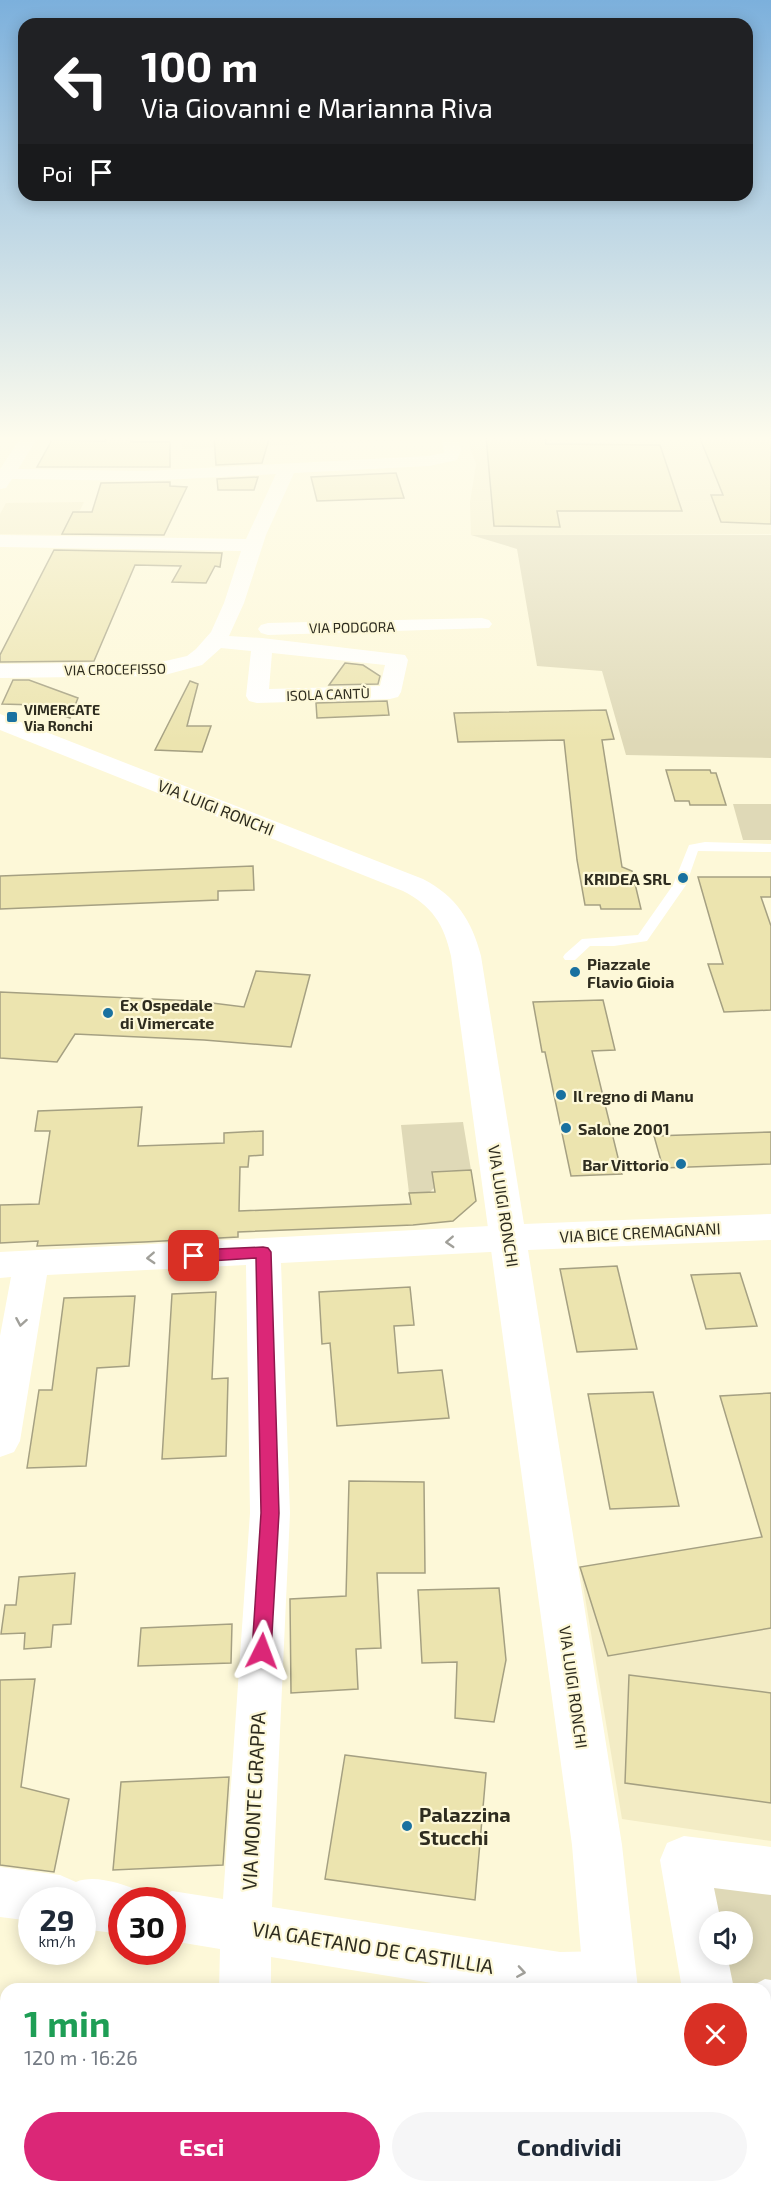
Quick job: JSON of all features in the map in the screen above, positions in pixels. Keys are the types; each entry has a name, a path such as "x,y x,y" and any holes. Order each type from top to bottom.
{"street":[{"path":"218,635 256,538"},
{"path":"0,541 253,545"},
{"name":"VIA PODGORA","path":"218,635 482,624"},
{"name":"ISOLA CANTÙ","path":"218,635 262,644 397,660 390,692 257,696 262,644"},
{"name":"VIA CROCEFISSO","path":"0,671 169,668 201,656 218,635"},
{"name":"VIA LUIGI RONCHI","path":"0,721 413,885 435,897 452,914 462,936 509,1238 597,1845 621,1982"},
{"name":"VIA BICE CREMAGNANI","path":"509,1238 771,1227"},
{"path":"0,1441 16,1265 509,1238"},
{"name":"VIA MONTE GRAPPA","path":"245,1983 246,1926 270,1513 263,1252"},
{"path":"707,1983 684,1860 771,1871"},
{"path":"0,1892 18,1894"},
{"name":"VIA GAETANO DE CASTILLIA","path":"186,1918 560,1978 621,1982"}],"lane":[{"path":"570,957 587,942 614,942 642,938 675,898 688,869 693,848 705,846 771,848"}],"shaded area":[{"path":"482,538 771,538 771,758 626,755 602,671 537,666 517,549"},
{"path":"733,804 771,804 771,840 743,840"},
{"path":"463,1122 471,1170 432,1171 434,1188 430,1192 409,1193 401,1125"},
{"path":"771,1536 771,1841 622,1819 580,1567"},
{"path":"684,1860 771,1872 771,1983 707,1983 704,1965 753,1965 753,1911 699,1911 699,1941"}],"building":[{"path":"54,550 222,553 220,567 215,566 206,583 172,582 181,566 135,565 94,661 0,662 0,655"},
{"path":"345,663 363,665 380,676 378,684 329,685"},
{"path":"13,680 29,680 78,698 70,718 36,705 2,704"},
{"path":"190,681 198,684 187,726 211,726 202,752 155,750"},
{"path":"387,701 389,715 317,718 316,703"},
{"path":"606,710 614,739 602,740 622,867 632,871 641,909 601,909 600,905 585,905 577,860 564,740 458,742 454,713"},
{"path":"666,770 710,770 711,773 716,773 726,805 690,805 689,801 675,801"},
{"path":"253,866 254,890 218,891 218,900 0,909 0,876"},
{"path":"698,877 771,877 771,897 761,897 771,926 771,1010 724,1012 708,964 723,964"},
{"name":"Ex Ospedale di Vimercate","path":"256,971 310,975 291,1047 75,1034 57,1062 0,1058 0,992 196,1001 244,1007"},
{"path":"603,1000 615,1050 592,1051 622,1174 571,1176 545,1052 542,1052 533,1002"},
{"path":"142,1107 138,1146 224,1143 224,1133 263,1131 263,1155 249,1156 248,1167 240,1167 239,1211 411,1204 409,1193 435,1192 432,1172 471,1170 476,1201 453,1221 413,1225 238,1232 238,1237 144,1242 37,1246 38,1241 0,1243 0,1205 39,1204 50,1131 35,1131 38,1111"},
{"path":"771,1132 771,1164 663,1168 654,1136"},
{"path":"617,1266 637,1349 577,1352 560,1269"},
{"path":"740,1273 757,1326 706,1329 691,1275"},
{"path":"410,1287 414,1325 394,1326 398,1373 442,1370 449,1418 337,1426 330,1343 322,1344 319,1292"},
{"path":"216,1292 212,1379 228,1378 226,1456 162,1459 172,1294"},
{"path":"135,1296 129,1366 97,1368 86,1466 27,1468 39,1390 52,1390 64,1298"},
{"path":"653,1392 679,1506 610,1509 588,1394"},
{"path":"771,1393 771,1628 608,1656 580,1567 762,1537 720,1396"},
{"path":"349,1481 424,1482 425,1573 377,1573 381,1648 356,1649 358,1689 291,1693 290,1599 346,1596"},
{"path":"75,1573 71,1624 53,1625 51,1647 24,1649 25,1633 1,1634 5,1605 16,1605 19,1577"},
{"path":"499,1588 506,1660 494,1722 455,1718 457,1662 422,1663 418,1590"},
{"path":"232,1624 231,1663 138,1666 141,1628"},
{"path":"629,1675 771,1693 771,1803 625,1783"},
{"path":"35,1679 21,1787 69,1799 54,1872 0,1865 0,1680"},
{"name":"Palazzina Stucchi","path":"345,1755 486,1773 475,1900 325,1879"},
{"path":"229,1777 223,1865 113,1870 121,1782"}],"place":[{"name":"VIMERCATE Via Ronchi","path":"12,717"},
{"name":"KRIDEA SRL","path":"683,878"},
{"name":"Piazzale Flavio Gioia","path":"575,972"},
{"name":"Ex Ospedale di Vimercate","path":"108,1013"},
{"name":"Il regno di Manu","path":"561,1095"},
{"name":"Salone 2001","path":"566,1128"},
{"name":"Bar Vittorio","path":"681,1164"},
{"name":"Palazzina Stucchi","path":"407,1826"}],"route":[{"path":"194,1256 263,1252 270,1513 262,1651"}]}
